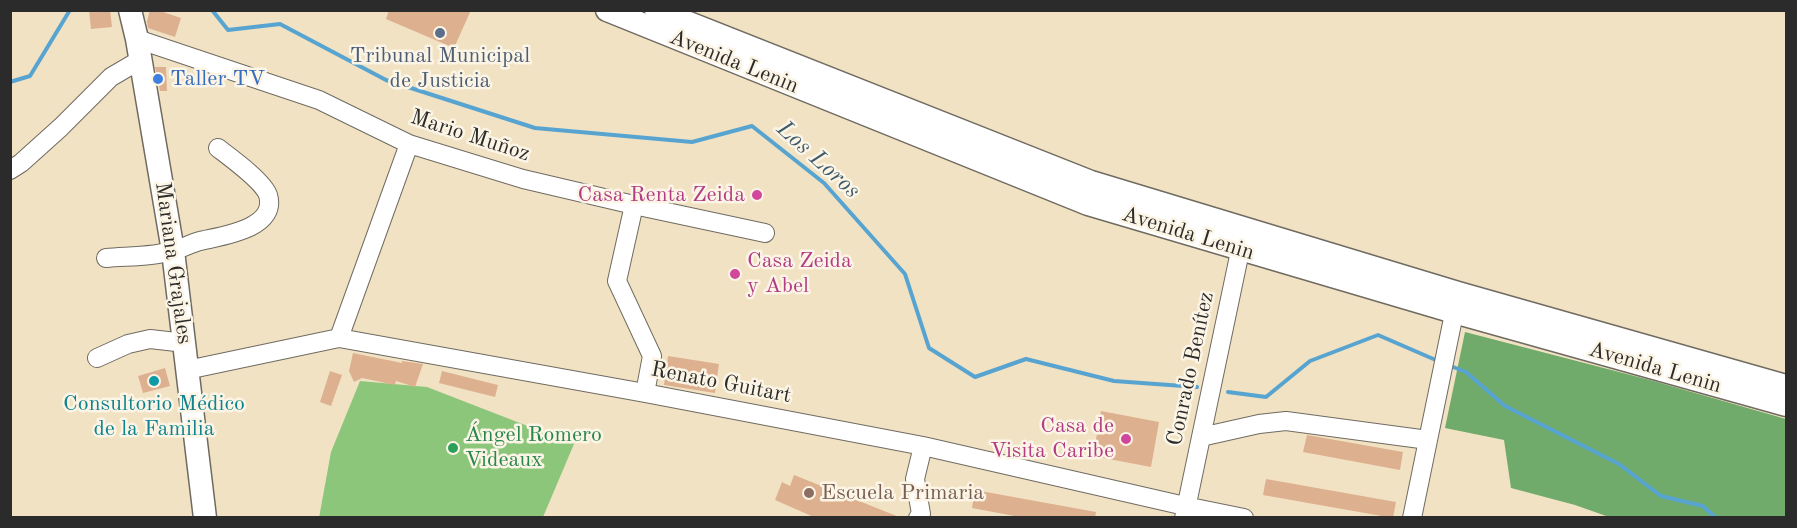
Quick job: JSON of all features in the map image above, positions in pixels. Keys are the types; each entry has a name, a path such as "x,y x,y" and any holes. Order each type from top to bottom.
{"main road":[{"name":"Avenida Lenin","path":"607,10 657,16 1243,240 1456,302 1786,405"},
{"name":"Mariana Grajales","path":"131,13 173,251 205,518"},
{"name":"Avenida Lenin","path":"1456,302 1786,386"}],"street":[{"name":"Mario Muñoz","path":"139,50 319,100 409,144 523,179 765,232"},
{"path":"10,170 61,127 139,50"},
{"path":"339,338 409,144"},
{"path":"106,258 173,251 197,242 241,232 254,225 266,213 269,202 266,191 219,148"},
{"path":"634,205 616,281 652,357 645,393"},
{"name":"Conrado Benítez","path":"1185,512 1243,240"},
{"path":"1412,518 1456,302"},
{"name":"Renato Guitart","path":"187,370 339,338 645,393 923,447 1185,512 1244,518"},
{"path":"97,358 128,344 150,339 185,343"},
{"path":"1202,437 1259,424 1286,421 1428,440"},
{"path":"921,516 915,479 923,447"}],"green space":[{"path":"1465,332 1650,380 1786,419 1786,517 1609,517 1575,505 1511,488 1504,440 1445,428"},
{"name":"Ángel Romero Videaux","path":"360,381 427,387 574,444 543,517 319,518 331,452"}],"building":[{"path":"89,10 110,10 112,27 91,29"},
{"path":"150,10 181,18 175,37 148,28"},
{"name":"Tribunal Municipal de Justicia","path":"389,10 471,10 454,48 386,19"},
{"path":"155,67 166,67 167,91 160,91"},
{"path":"353,353 402,363 402,361 423,364 415,387 396,381 395,385 362,378 354,382 349,371"},
{"path":"668,356 719,364 715,393 664,385"},
{"name":"Consultorio Médico de la Familia","path":"165,368 170,386 143,393 138,376"},
{"path":"330,371 342,375 331,406 320,402"},
{"path":"442,371 498,385 495,397 439,383"},
{"name":"Casa de Visita Caribe","path":"1101,411 1159,422 1151,467 1093,456"},
{"path":"1307,435 1403,452 1400,470 1303,452"},
{"name":"Escuela Primaria","path":"794,475 899,518 816,518 775,500 782,482 790,486"},
{"path":"1266,479 1396,502 1393,518 1263,495"},
{"path":"975,490 1096,512 1095,518 1025,518 972,508"}],"waterway":[{"name":"Los Loros","path":"10,82 30,76 70,10"},
{"name":"Los Loros","path":"212,10 228,30 280,24 386,80 535,128 692,142 752,126 824,183 905,274 929,348 975,377 1026,359 1114,381 1197,387"},
{"path":"1228,392 1266,397 1310,361 1378,335 1438,361"},
{"path":"1448,365 1466,372 1505,406 1619,464 1661,496 1703,506 1716,518"}],"place":[{"name":"Tribunal Municipal de Justicia","path":"440,33"},
{"name":"Taller TV","path":"158,79"},
{"name":"Casa Renta Zeida","path":"757,195"},
{"name":"Casa Zeida y Abel","path":"735,274"},
{"name":"Consultorio Médico de la Familia","path":"154,381"},
{"name":"Casa de Visita Caribe","path":"1126,439"},
{"name":"Ángel Romero Videaux","path":"453,448"},
{"name":"Escuela Primaria","path":"809,493"}]}
